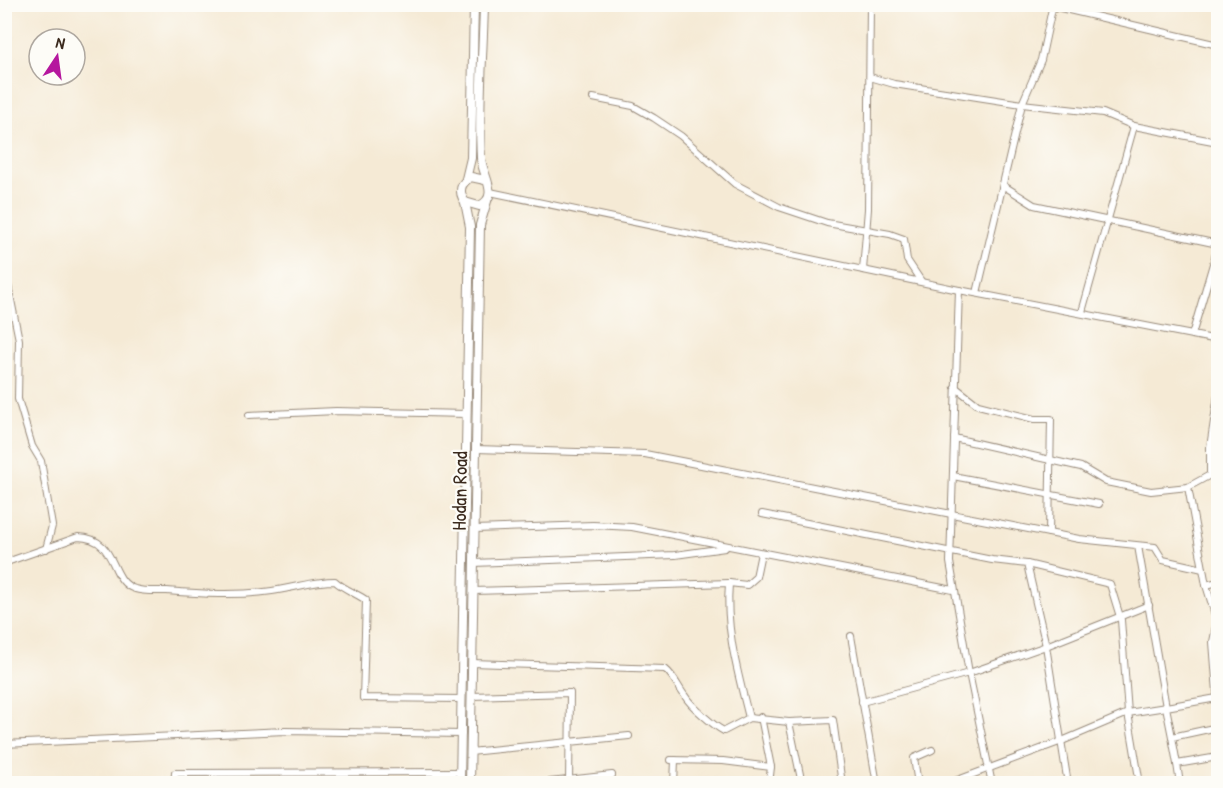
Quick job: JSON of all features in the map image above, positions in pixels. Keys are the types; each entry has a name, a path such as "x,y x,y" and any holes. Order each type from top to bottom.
{"main road":[{"name":"Hodan Road","path":"460,783 470,227 465,202 460,193 466,180 471,158 474,4"},
{"path":"465,202 474,206 489,197 481,159 483,4"},
{"path":"466,180 476,176 485,180"},
{"name":"Hodan Road","path":"470,783 480,225 489,197"}],"street":[{"path":"4,18 7,4"},
{"path":"863,270 867,231 870,4"},
{"path":"977,293 1022,104 1041,60 1053,5 1218,45"},
{"path":"870,77 894,84 1022,104 1103,113 1134,126 1218,142"},
{"path":"593,98 633,106 654,118 681,136 735,184 779,207 826,223 904,239 907,260 921,282"},
{"path":"1082,312 1134,126"},
{"path":"1004,186 1034,206 1218,246 1192,335"},
{"path":"489,197 1218,340"},
{"path":"4,265 19,340 18,399 32,446 41,461 52,526 45,549"},
{"path":"959,290 950,551 953,590 992,783"},
{"path":"955,387 978,405 1034,419 1049,418 1052,422 1049,460 1049,533"},
{"path":"1210,475 1218,395"},
{"path":"249,415 336,411 466,414"},
{"path":"954,438 1086,468 1114,484 1151,491 1188,487 1210,475 1218,474"},
{"path":"476,449 645,454 1049,533 1155,547 1163,560 1203,569"},
{"path":"953,476 1099,504"},
{"path":"948,783 1062,741 1128,713 1218,701 1213,642 1217,621 1206,585 1188,487"},
{"path":"762,514 1027,564 1110,584 1120,616 1128,713 1140,783"},
{"path":"475,529 593,525 632,527 953,590"},
{"path":"4,563 78,537 89,537 102,544 113,559 119,575 135,589 208,595 273,591 304,584 335,581 342,588 354,591 366,600 363,698 462,699"},
{"path":"1138,546 1180,783"},
{"path":"474,563 675,555 730,547"},
{"path":"474,591 729,583 747,585 756,577 761,553"},
{"path":"1027,564 1046,646 1068,783"},
{"path":"1206,585 1218,582"},
{"path":"729,583 727,604 732,651 749,718"},
{"path":"862,702 969,672 1046,646 1149,605"},
{"path":"851,636 877,783"},
{"path":"472,663 659,668 669,672 686,699 694,704 714,727 724,731 749,718 761,717 789,722 833,720 842,783"},
{"path":"472,696 570,693 569,782"},
{"path":"761,717 771,767 769,783"},
{"path":"789,722 801,783"},
{"path":"1172,737 1218,727"},
{"path":"4,744 285,731 462,734"},
{"path":"470,752 629,736"},
{"path":"918,783 914,758 932,750"},
{"path":"1177,764 1218,757"},
{"path":"674,783 673,760 723,761 771,767"},
{"path":"174,783 175,773 460,772"},
{"path":"532,783 569,782 612,775"}]}
